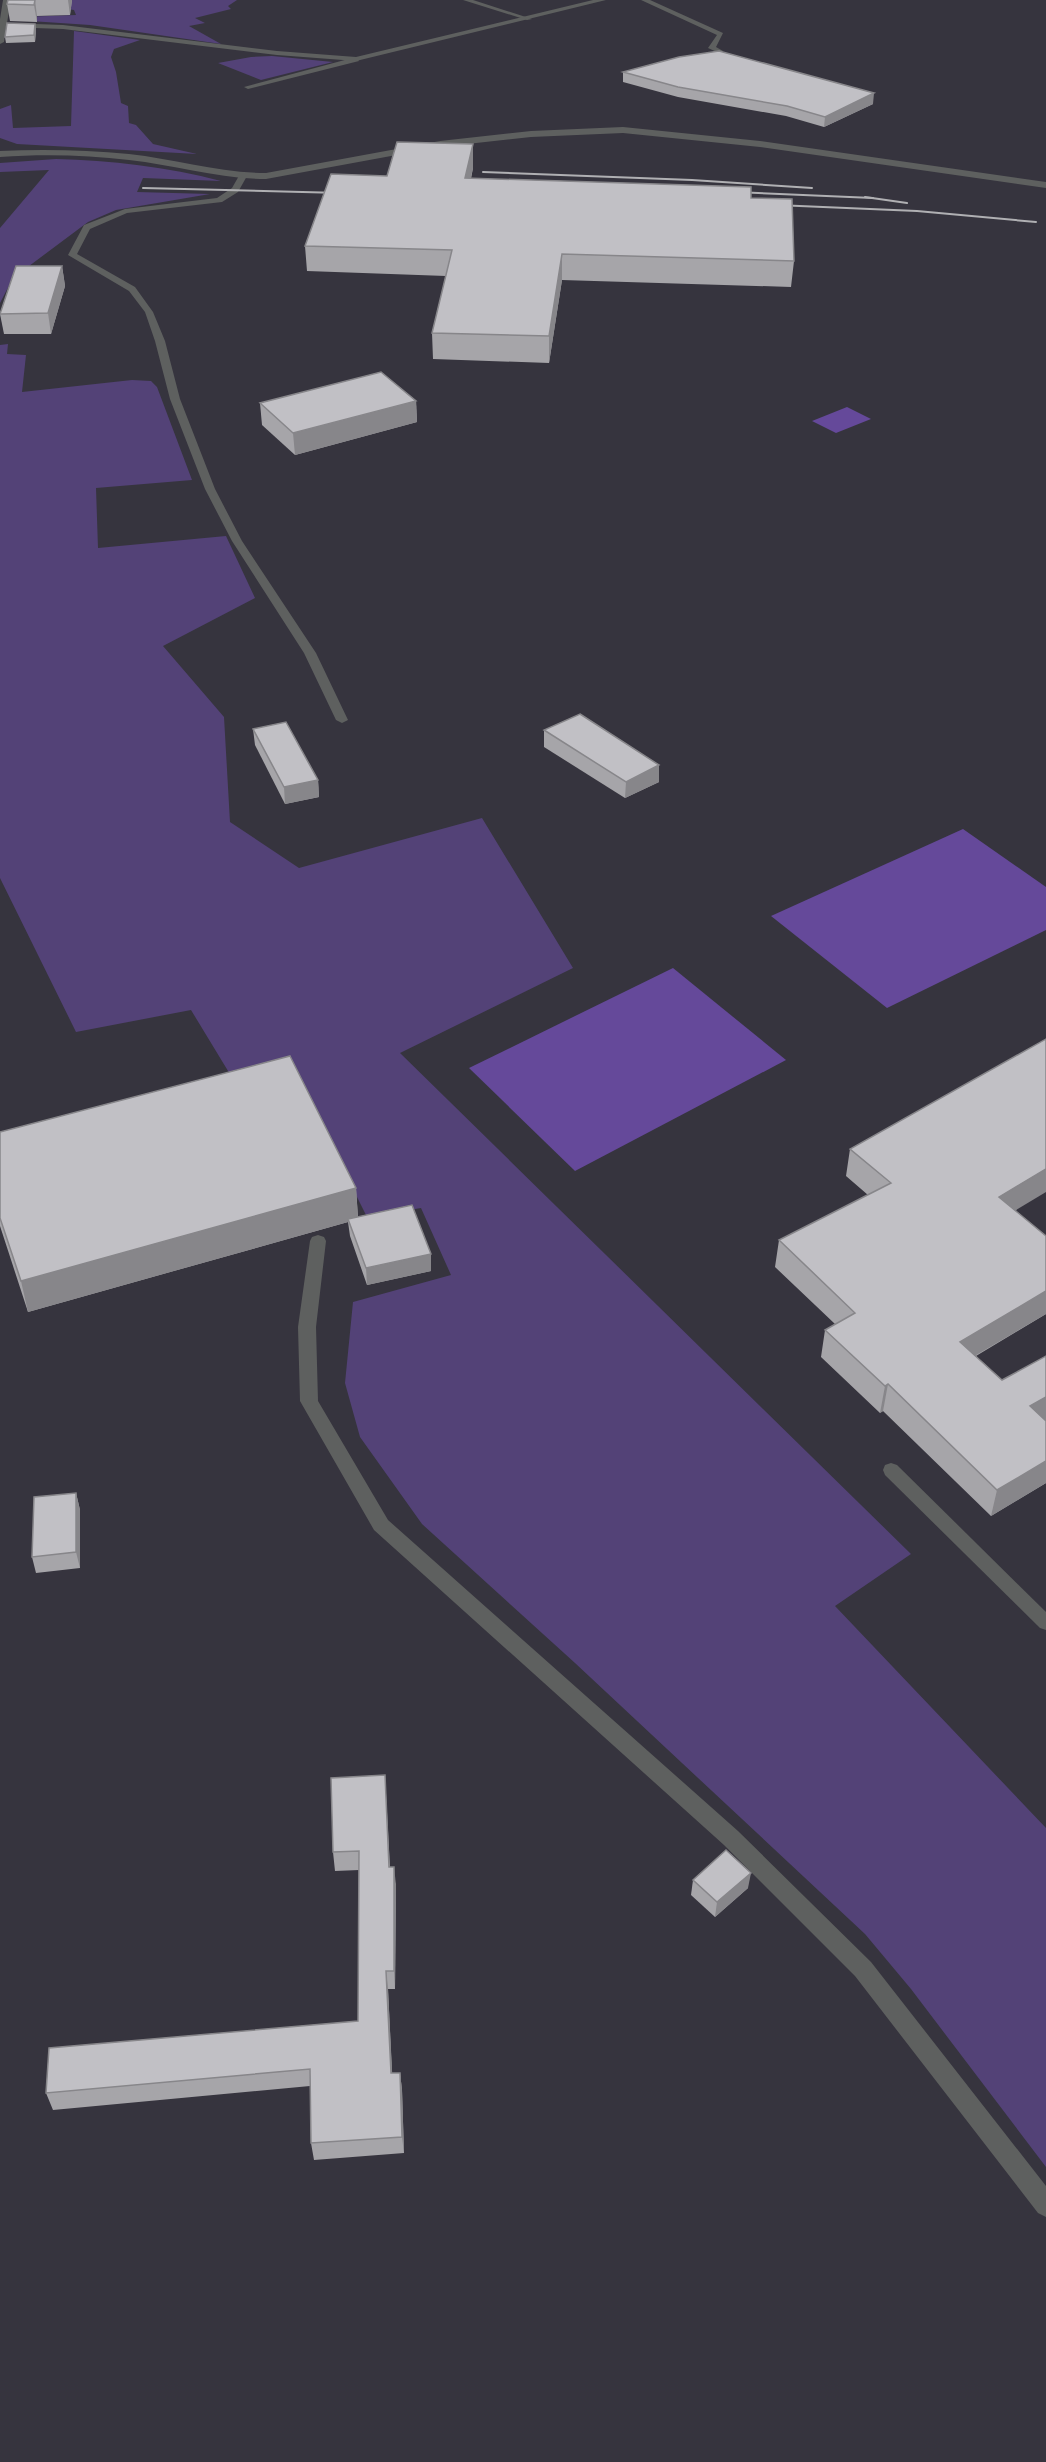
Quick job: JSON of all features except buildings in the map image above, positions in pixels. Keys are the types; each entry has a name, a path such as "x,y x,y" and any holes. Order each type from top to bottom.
{"street":[{"path":"0,42 7,0"},
{"path":"3,25 63,27 253,51 356,59 602,0"},
{"path":"0,154 34,152 129,157 243,176 280,175 449,143 531,134 623,130 760,144 1046,185"},
{"path":"318,1241 308,1327 309,1401 381,1525 731,1838 863,1969 1046,2205"}],"lane":[{"path":"466,0 529,19"},
{"path":"644,0 721,34 712,48 719,51"},
{"path":"248,87 356,59"},
{"path":"243,176 235,190 219,200 125,211 87,227 72,255 132,289 149,312 160,341 174,399 210,489 237,541 310,652 342,720"},
{"path":"891,1470 1046,1623"}],"shaded area":[{"path":"0,0 1046,0 1046,2462 0,2462"},
{"path":"68,0 237,0 228,6 231,9 195,18 205,23 189,26 221,44 90,25 30,21 21,17 76,15 74,10 67,9"},
{"path":"74,31 140,40 114,49 111,57 121,103 128,106 129,123 136,125 153,144 197,154 17,144 0,138 0,109 11,105 13,128 71,126"},
{"path":"272,56 333,62 261,80 218,63"},
{"path":"56,159 139,165 221,181 143,178 137,192 210,194 116,210 88,222 13,278 0,303 0,228 49,170 0,172 0,163"},
{"path":"8,344 7,354 26,355 22,392 132,380 151,381 157,387 192,480 96,488 98,548 226,536 255,598 163,646 224,717 230,822 299,868 482,818 573,968 400,1053 911,1554 835,1606 1046,1828 1046,2167 911,1989 865,1934 575,1663 422,1524 360,1437 345,1383 353,1302 451,1275 421,1208 367,1217 297,1077 239,1089 191,1010 76,1032 0,878 0,345"},
{"path":"847,407 871,419 836,433 812,421"},
{"path":"963,829 1046,887 1046,930 887,1008 771,916"},
{"path":"673,968 786,1060 575,1171 469,1068"}],"railway":[{"path":"483,172 692,180 812,188"},
{"path":"143,188 341,193"},
{"path":"735,192 872,198"},
{"path":"865,197 872,198"},
{"path":"872,198 907,203"},
{"path":"776,205 917,211 1036,222"}]}
